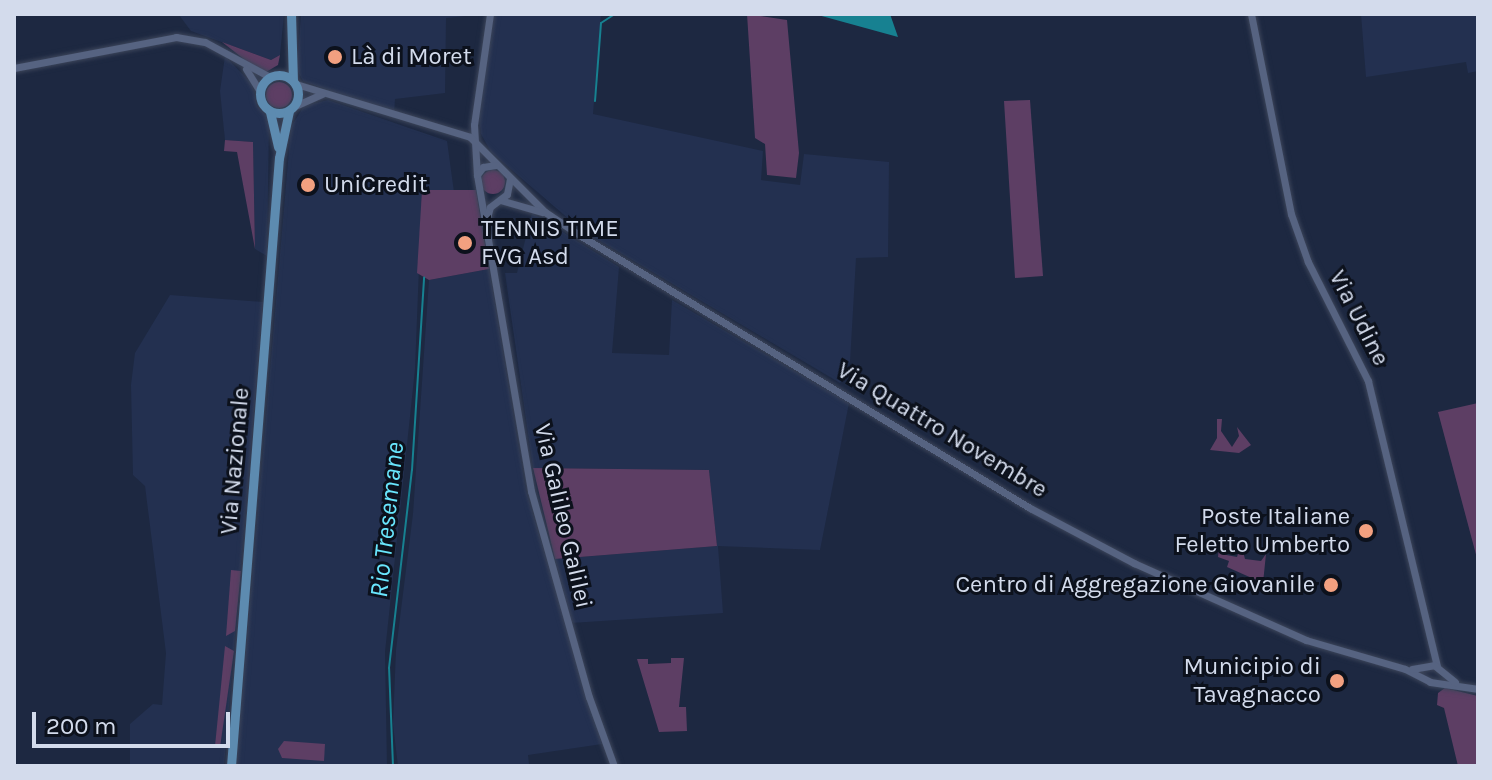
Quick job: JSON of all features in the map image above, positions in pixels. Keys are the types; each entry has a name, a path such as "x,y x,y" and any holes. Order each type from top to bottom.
{"main road":[{"path":"289,47 275,76 260,91 270,112 292,108 291,14"},
{"path":"275,76 294,82"},
{"name":"Via Nazionale","path":"231,766 279,158 292,108"},
{"name":"Via Nazionale","path":"270,112 279,158"}],"street":[{"name":"Via Galileo Galilei","path":"490,14 474,125 477,175 531,491 589,697 614,766"},
{"name":"Via Udine","path":"1251,14 1291,214 1308,262 1368,381 1438,673"},
{"path":"14,68 176,37 205,42 242,64 275,76"},
{"path":"242,64 260,91"},
{"path":"294,82 322,94 474,140 510,178 507,194 499,200 487,222"},
{"path":"292,108 322,94"},
{"path":"459,134 474,125"},
{"path":"459,134 474,155"},
{"path":"477,175 483,167 496,165"},
{"name":"Via Quattro Novembre","path":"510,178 545,212 1064,527 1264,622 1336,649 1405,669 1425,671"},
{"path":"480,192 499,200"},
{"name":"Via Quattro Novembre","path":"499,200 545,212"},
{"name":"Via Udine","path":"1425,671 1431,641"},
{"path":"1425,671 1438,673"},
{"path":"1425,671 1478,689"}],"shaded area":[{"path":"284,14 280,55 271,60 191,31 179,15"},
{"path":"301,14 485,14 446,18 445,93 395,99 394,114 303,81 297,70"},
{"path":"493,14 601,14 593,114 763,151 761,180 800,185 804,154 889,162 888,257 856,258 850,362 840,383 590,235 590,219 577,226 491,152 481,134 479,117"},
{"path":"747,14 787,20 799,153 796,178 767,175 765,144 755,138"},
{"path":"890,14 898,37 818,15"},
{"path":"1361,14 1478,14 1478,71 1468,73 1466,62 1366,77"},
{"path":"222,42 271,60 280,55 278,65 266,72 254,67"},
{"path":"225,56 252,84 257,106 269,119 267,256 255,249 253,142 225,140 220,91"},
{"path":"279,82 288,86 292,95 288,104 279,108 270,104 266,95 270,86"},
{"path":"328,100 447,141 454,192 422,191 415,369 385,652 387,766 236,766 291,127 304,106"},
{"path":"1030,100 1043,276 1015,278 1004,101"},
{"path":"225,140 253,142 255,249 237,152 224,151"},
{"path":"493,170 504,177 505,182 498,193 493,194 482,187 481,182 488,171"},
{"path":"422,190 476,190 489,269 429,280 417,273"},
{"path":"532,213 619,267 612,353 669,355 672,300 849,403 820,550 718,546 723,613 571,623 555,559 717,546 709,470 533,468 505,273 517,273"},
{"path":"489,269 526,491 602,744 528,755 529,764 398,766 393,724 396,650 413,514 429,280"},
{"path":"170,295 263,302 224,766 130,766 130,724 153,704 162,705 166,653 145,486 133,475 131,385 135,353"},
{"path":"1478,403 1478,562 1438,412"},
{"path":"1217,419 1222,419 1221,431 1232,447 1239,436 1237,427 1251,445 1239,453 1210,450 1217,438"},
{"path":"533,468 709,470 717,546 555,559"},
{"path":"1241,544 1245,559 1261,561 1266,554 1263,583 1227,567 1229,561 1218,557 1219,547 1221,554 1237,557"},
{"path":"231,570 241,571 235,631 226,636"},
{"path":"225,646 234,651 220,747 215,746"},
{"path":"671,658 684,658 679,707 686,707 687,731 659,732 637,659 648,659 648,664 671,663"},
{"path":"1445,688 1478,696 1478,766 1458,766 1444,708 1437,705 1438,693"},
{"path":"284,741 325,744 324,761 282,758 278,749"}],"waterway":[{"name":"Rio Tresemane","path":"595,101 601,23 615,14"},
{"name":"Rio Tresemane","path":"393,766 389,668 412,470 424,277"}],"place":[{"name":"Là di Moret","path":"335,57"},
{"name":"UniCredit","path":"308,185"},
{"name":"TENNIS TIME FVG Asd","path":"465,243"},
{"name":"Poste Italiane Feletto Umberto","path":"1366,531"},
{"name":"Centro di Aggregazione Giovanile","path":"1331,585"},
{"name":"Municipio di Tavagnacco","path":"1337,681"}]}
